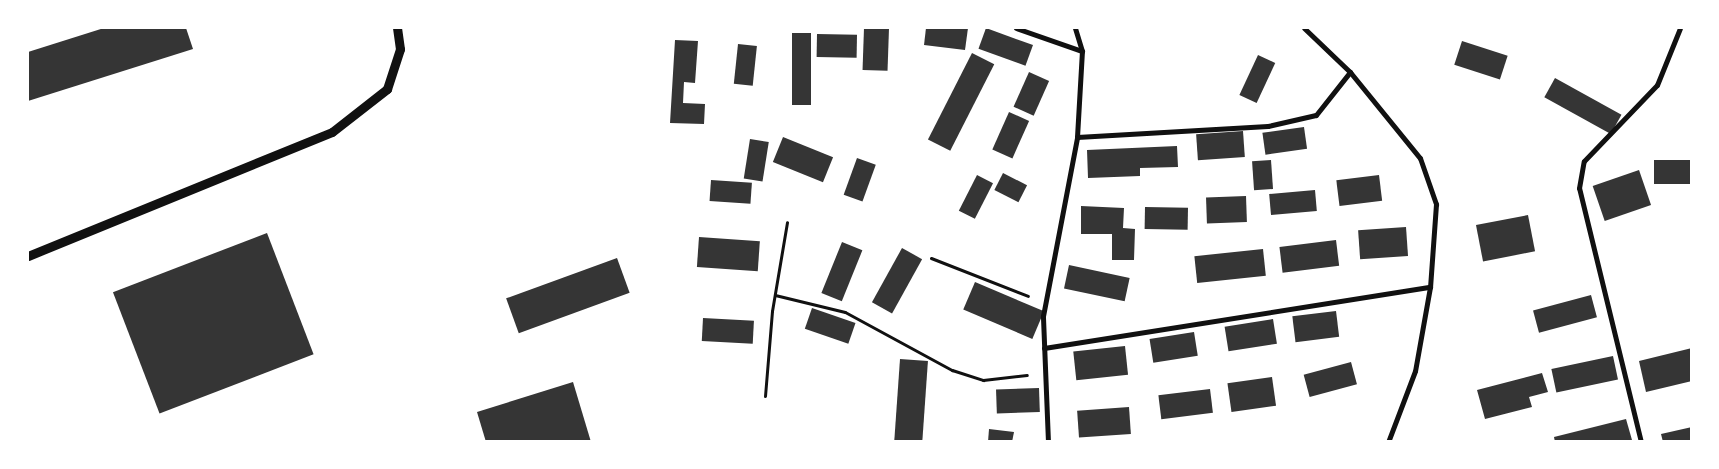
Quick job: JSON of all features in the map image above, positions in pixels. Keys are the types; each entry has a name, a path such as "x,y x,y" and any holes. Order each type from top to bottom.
{"street":[{"path":"28,256 332,132 387,88 400,48 397,28"},
{"path":"1016,28 1082,51"},
{"path":"1048,442 1044,348 1045,303 1077,137 1082,51 1075,28"},
{"path":"1304,28 1350,72 1420,158 1436,204 1430,287 1415,371 1388,442"},
{"path":"1641,442 1579,188 1584,161 1657,85 1680,28"},
{"path":"1077,137 1268,126 1316,115 1350,72"},
{"path":"1044,348 1430,287"}],"path":[{"path":"765,396 775,295 787,222"},
{"path":"931,258 1045,303"},
{"path":"775,295 845,312 952,370 983,380 1045,371"}],"building":[{"path":"104,28 186,28 193,49 28,101 28,52"},
{"path":"864,28 889,29 888,71 863,70"},
{"path":"926,28 968,28 965,50 924,45"},
{"path":"986,28 1033,45 1025,66 978,49"},
{"path":"792,33 811,33 811,105 792,105"},
{"path":"817,34 857,35 857,58 817,57"},
{"path":"675,40 698,41 695,83 684,82 683,103 705,104 704,124 670,123"},
{"path":"1462,41 1508,56 1500,80 1454,65"},
{"path":"738,44 757,46 753,86 734,84"},
{"path":"972,53 994,64 950,151 928,139"},
{"path":"1258,55 1275,63 1257,103 1239,95"},
{"path":"1029,72 1049,81 1034,116 1014,107"},
{"path":"1555,78 1621,115 1611,134 1544,97"},
{"path":"1009,112 1029,121 1012,158 992,149"},
{"path":"1304,127 1307,149 1265,155 1262,133"},
{"path":"1243,131 1245,157 1198,160 1196,134"},
{"path":"783,137 833,157 823,182 773,162"},
{"path":"750,139 769,142 763,181 744,179"},
{"path":"1177,146 1178,167 1140,168 1140,176 1088,178 1087,150"},
{"path":"857,158 876,165 862,201 844,195"},
{"path":"1271,160 1273,189 1254,190 1252,161"},
{"path":"1654,160 1692,160 1692,184 1654,184"},
{"path":"1639,170 1651,205 1605,221 1593,186"},
{"path":"1003,173 1027,185 1018,202 994,190"},
{"path":"977,175 993,183 975,219 959,211"},
{"path":"1379,175 1382,201 1339,206 1336,180"},
{"path":"711,180 752,183 750,204 710,201"},
{"path":"1315,190 1317,211 1271,215 1269,194"},
{"path":"1246,196 1247,222 1207,223 1206,197"},
{"path":"1081,206 1124,208 1123,228 1135,229 1134,260 1112,260 1112,234 1081,234"},
{"path":"1145,207 1188,208 1188,230 1145,229"},
{"path":"1528,215 1535,251 1483,261 1476,225"},
{"path":"1406,227 1408,256 1360,259 1358,230"},
{"path":"267,233 314,354 160,413 113,292"},
{"path":"699,237 760,241 758,271 697,267"},
{"path":"1336,240 1339,266 1283,273 1279,247"},
{"path":"842,242 862,250 842,301 821,293"},
{"path":"902,248 922,259 892,313 872,302"},
{"path":"1263,249 1266,276 1197,283 1194,256"},
{"path":"617,258 630,293 519,333 506,298"},
{"path":"1069,265 1130,278 1125,301 1064,288"},
{"path":"975,282 1044,311 1032,339 963,310"},
{"path":"1591,295 1597,317 1539,333 1533,311"},
{"path":"812,308 855,323 848,344 805,329"},
{"path":"1336,311 1339,337 1295,342 1292,316"},
{"path":"703,318 754,321 753,344 702,341"},
{"path":"1273,319 1277,344 1229,351 1225,327"},
{"path":"1194,332 1198,356 1153,363 1150,339"},
{"path":"1125,346 1128,375 1076,380 1073,351"},
{"path":"1692,348 1692,381 1646,392 1639,361"},
{"path":"1613,356 1618,379 1556,393 1551,369"},
{"path":"900,359 928,361 922,442 894,442"},
{"path":"1351,362 1357,384 1310,397 1304,375"},
{"path":"1542,373 1548,392 1529,397 1532,407 1485,419 1477,390"},
{"path":"1272,377 1276,406 1231,412 1227,383"},
{"path":"573,382 591,442 486,442 477,412"},
{"path":"1039,388 1040,412 997,413 996,390"},
{"path":"1210,389 1213,413 1161,419 1158,395"},
{"path":"1129,407 1131,434 1079,438 1077,411"},
{"path":"1626,419 1632,440 1555,442 1554,437"},
{"path":"1692,427 1692,442 1663,442 1661,434"},
{"path":"989,429 1014,432 1012,442 988,442"}]}
